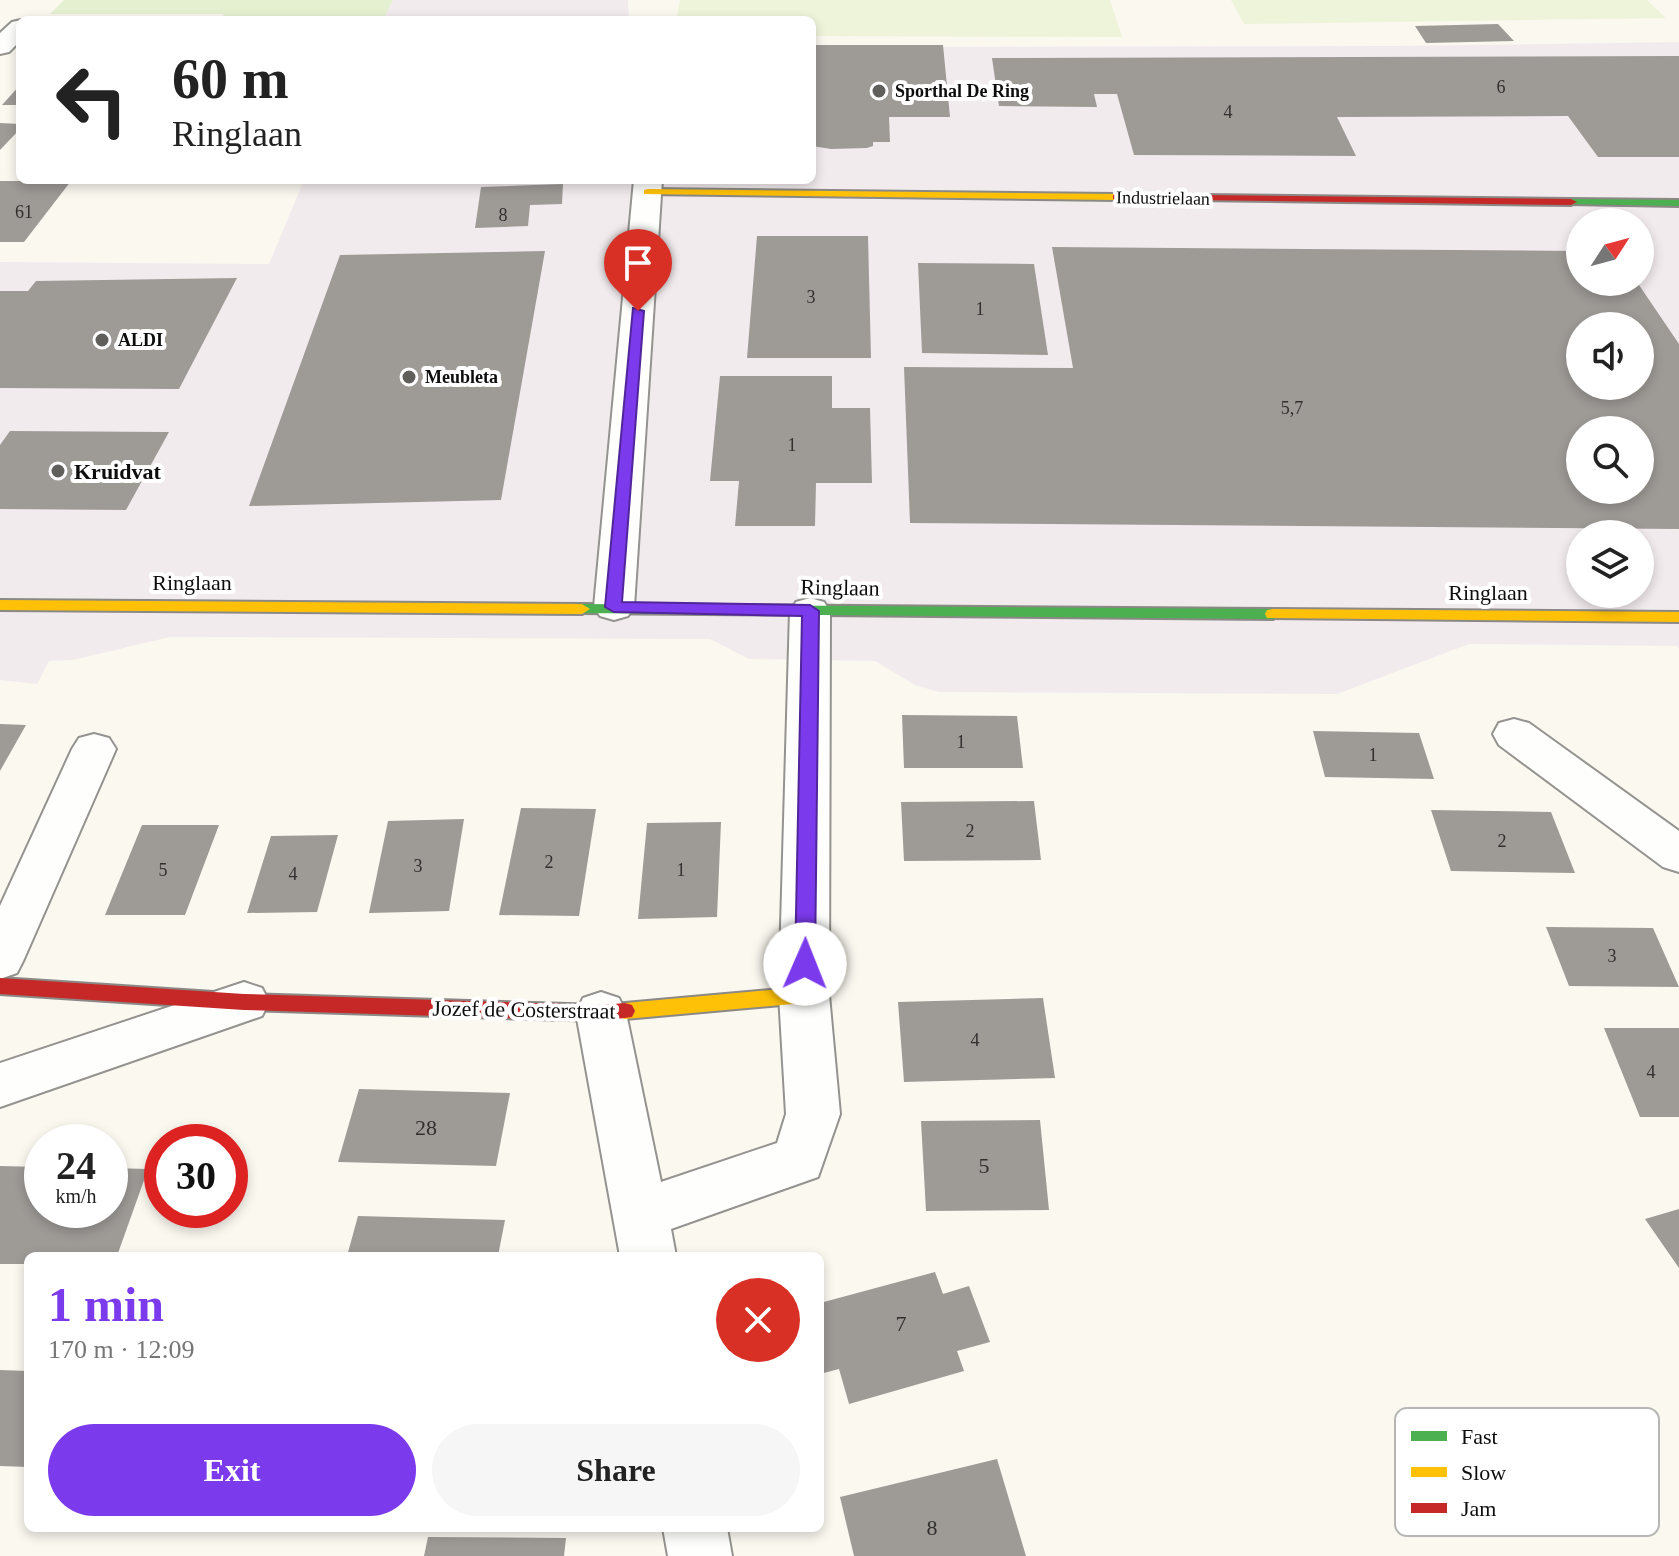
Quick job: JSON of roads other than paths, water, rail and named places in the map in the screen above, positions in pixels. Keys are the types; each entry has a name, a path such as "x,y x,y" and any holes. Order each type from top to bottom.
{"street":[{"path":"0,47 16,31"},
{"path":"614,607 648,186"},
{"name":"Industrielaan","path":"648,186 1679,203"},
{"name":"Ringlaan","path":"0,605 1679,617"},
{"path":"601,1013 644,1235 799,1160 813,1114 804,995 810,611"},
{"path":"1514,734 1679,855"},
{"path":"0,959 94,749"},
{"name":"Jozef de Costerstraat","path":"0,986 244,1002 601,1013 804,995"},
{"name":"Jozef de Costerstraat","path":"0,1085 244,1002"},
{"path":"696,1532 700,1556"}],"place":[{"name":"Sporthal De Ring","path":"879,91"},
{"name":"ALDI","path":"102,340"},
{"name":"Meubleta","path":"409,377"},
{"name":"Kruidvat","path":"58,471"}]}
